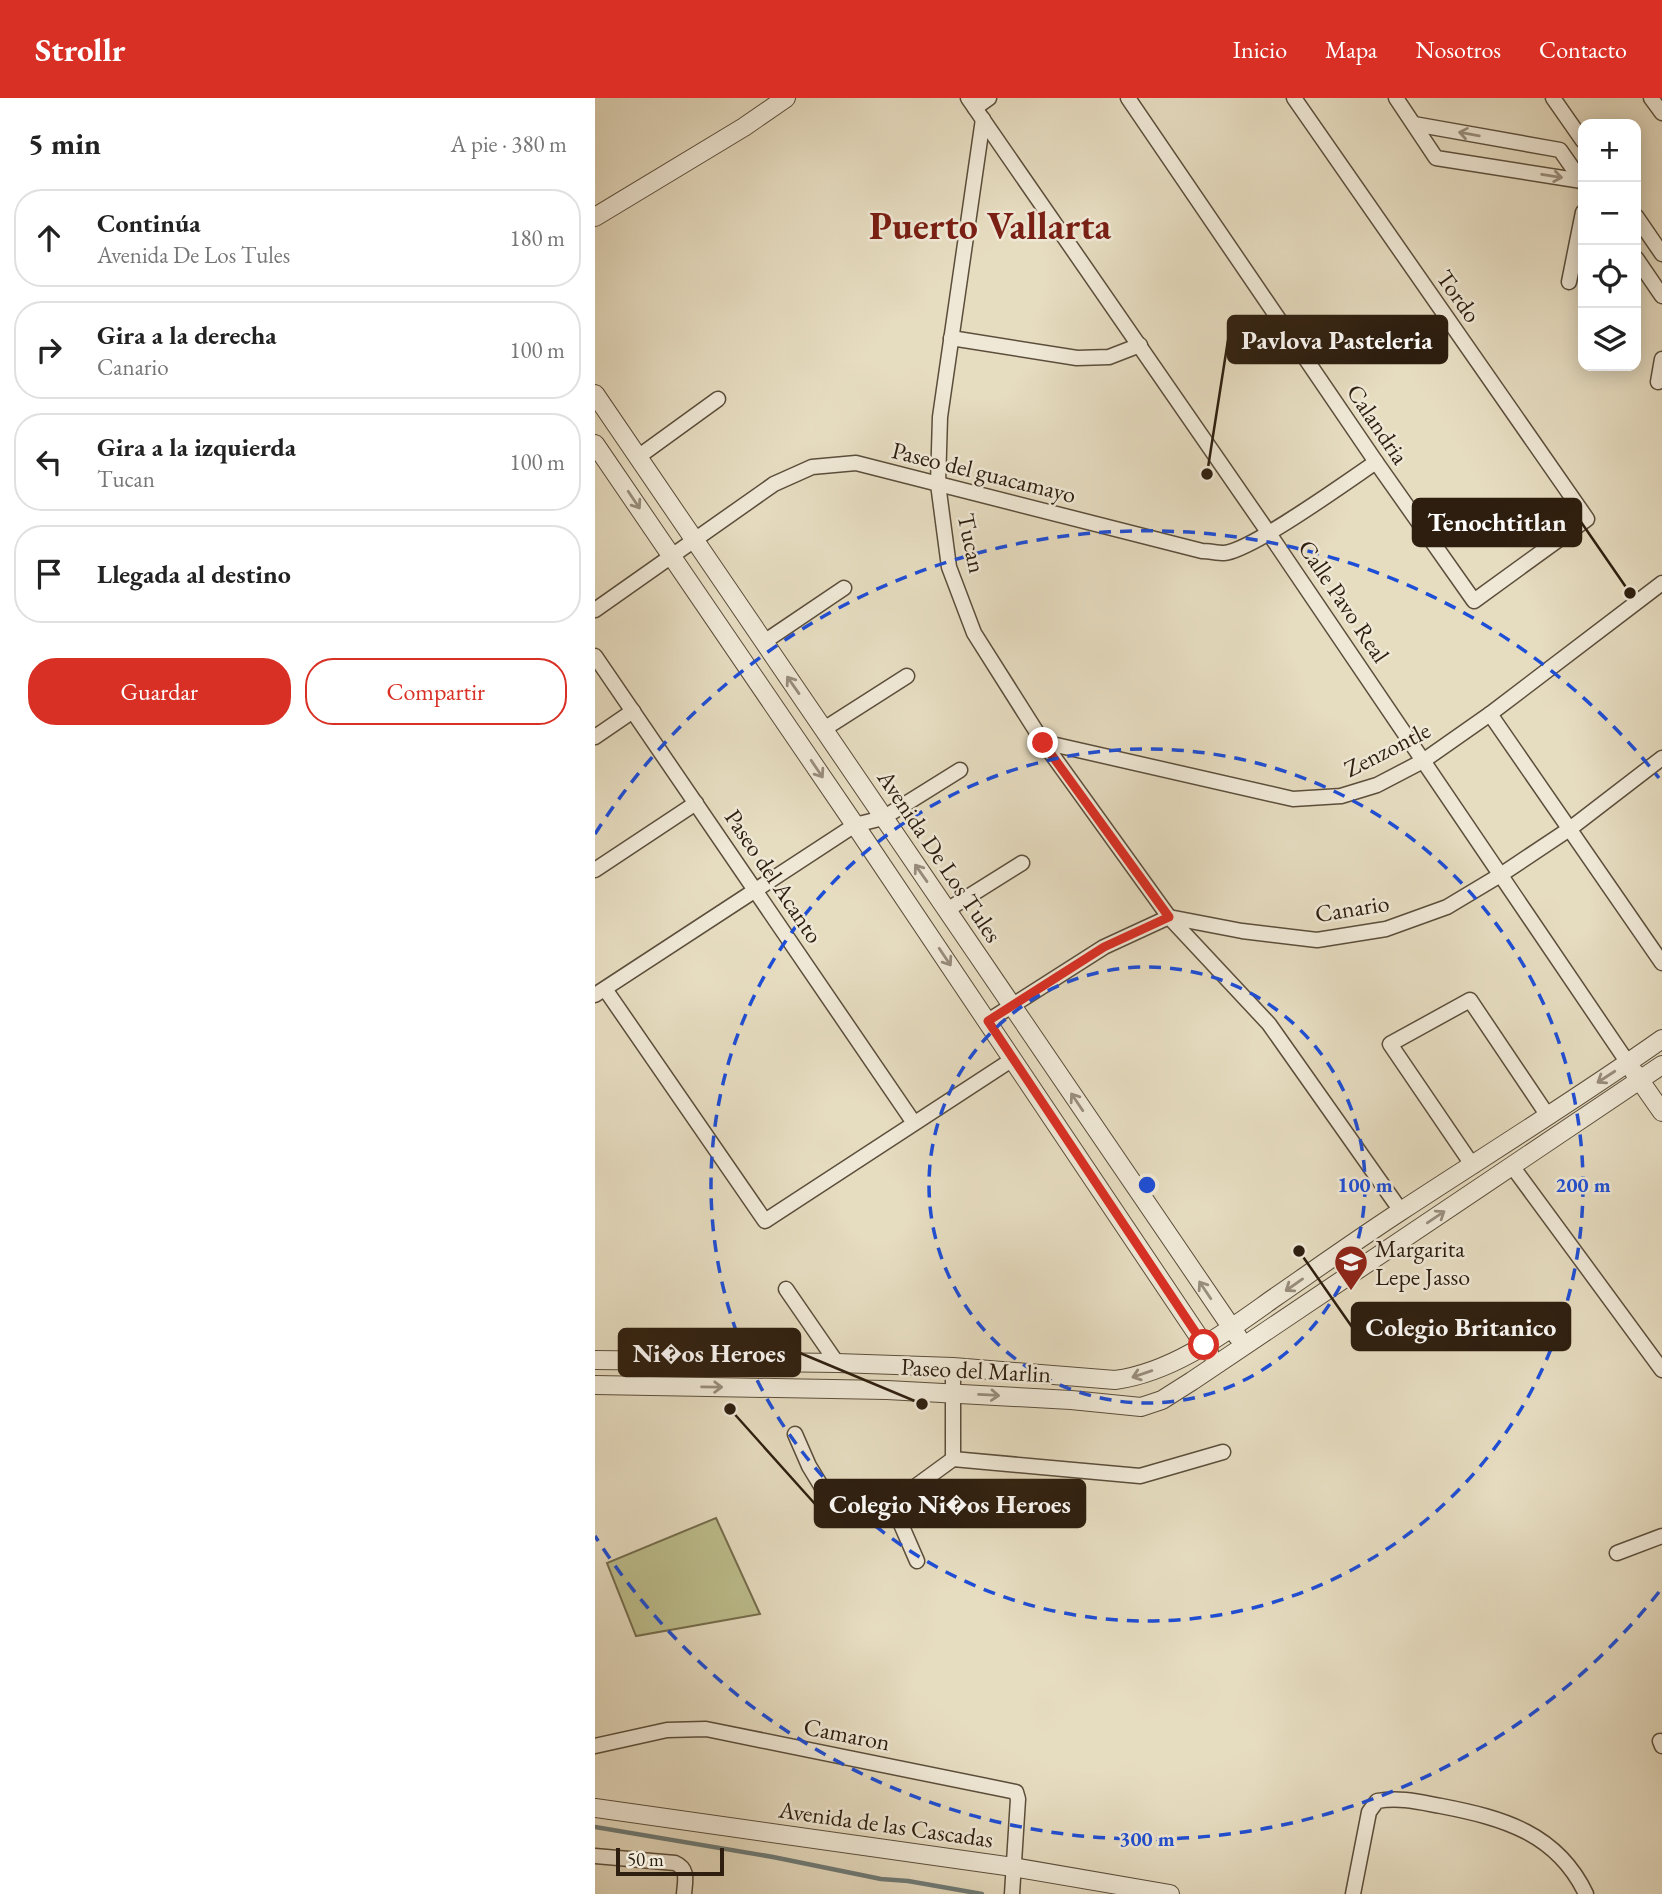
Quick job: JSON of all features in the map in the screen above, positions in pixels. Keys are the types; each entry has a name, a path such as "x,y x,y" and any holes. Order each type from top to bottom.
{"street":[{"path":"595,217 744,127 786,98"},
{"path":"975,108 989,98"},
{"name":"Calandria","path":"1128,98 1474,601"},
{"name":"Tordo","path":"1294,98 1587,519 1474,601"},
{"path":"1396,98 1436,158 1578,181"},
{"path":"1553,98 1578,134"},
{"path":"1651,98 1662,113"},
{"name":"Tucan","path":"975,108 940,417 937,484 949,567 974,633 1043,743 1169,917 1269,1024 1401,1210"},
{"name":"Calle Pavo Real","path":"975,108 1268,532 1662,1112"},
{"path":"1414,124 1560,150 1578,175"},
{"path":"1502,140 1509,169"},
{"path":"1641,223 1662,254"},
{"path":"1569,282 1578,237"},
{"path":"1641,265 1662,296"},
{"path":"951,338 1077,358 1109,357 1140,345"},
{"path":"1658,382 1662,359"},
{"name":"Avenida De Los Tules","path":"595,394 1243,1346"},
{"path":"638,457 718,399"},
{"path":"595,444 988,1021 1216,1364"},
{"name":"Paseo del guacamayo","path":"595,610 774,484 812,467 856,463 1202,551 1224,553 1243,548 1376,462"},
{"name":"Zenzontle","path":"1043,743 1293,799 1341,796 1377,785 1423,761 1490,715 1662,583"},
{"path":"764,642 844,588"},
{"name":"Paseo del Acanto","path":"595,656 914,1123"},
{"path":"824,729 907,676"},
{"path":"595,737 633,711"},
{"path":"1490,715 1662,963"},
{"name":"Canario","path":"1169,917 1242,931 1317,940 1386,929 1447,907 1502,874 1570,828 1662,758"},
{"path":"960,770 883,818 855,825 600,992 765,1221 1013,1059"},
{"path":"595,870 696,803"},
{"path":"947,910 1022,863"},
{"path":"988,1021 1104,947 1169,917"},
{"path":"1473,1166 1390,1044 1470,1000 1548,1116"},
{"name":"Paseo del Marlin","path":"595,1360 953,1367 1115,1380 1146,1373 1232,1328 1401,1210 1473,1166 1662,1039"},
{"name":"Paseo del Marlin","path":"595,1385 953,1393 1141,1407 1162,1400 1662,1065"},
{"path":"1512,1166 1662,1370"},
{"path":"786,1289 837,1363"},
{"path":"681,1361 682,1387"},
{"path":"953,1367 953,1459"},
{"path":"795,1434 823,1489 844,1502 890,1499 916,1486 953,1459 1140,1476 1223,1452"},
{"path":"890,1499 917,1561"},
{"path":"1617,1553 1662,1536"},
{"name":"Camaron","path":"595,1746 667,1730 706,1729 1016,1792 1018,1799 1013,1867"},
{"path":"1353,1894 1369,1812 1377,1801 1396,1797 1506,1821 1549,1846 1579,1878 1586,1894"},
{"name":"Avenida de las Cascadas","path":"595,1808 1013,1867 1158,1893"},
{"path":"595,1856 675,1863 681,1866 686,1874 684,1894"},
{"path":"1012,1894 1013,1867"}],"green space":[{"path":"716,1518 760,1614 636,1636 607,1563"}],"waterway":[{"path":"595,1827 773,1857 881,1879 982,1894"}],"place":[{"name":"Pavlova Pasteleria","path":"1207,474"},
{"name":"Tenochtitlan","path":"1630,593"},
{"name":"Colegio Britanico","path":"1299,1251"},
{"name":"Margarita Lepe Jasso","path":"1351,1292"},
{"name":"Ni�os Heroes","path":"922,1404"},
{"name":"Colegio Ni�os Heroes","path":"730,1409"}],"district":[{"name":"Puerto Vallarta","path":"990,225"}],"route":[{"path":"1043,743 1169,917 1104,947 988,1021 1204,1345"}]}
